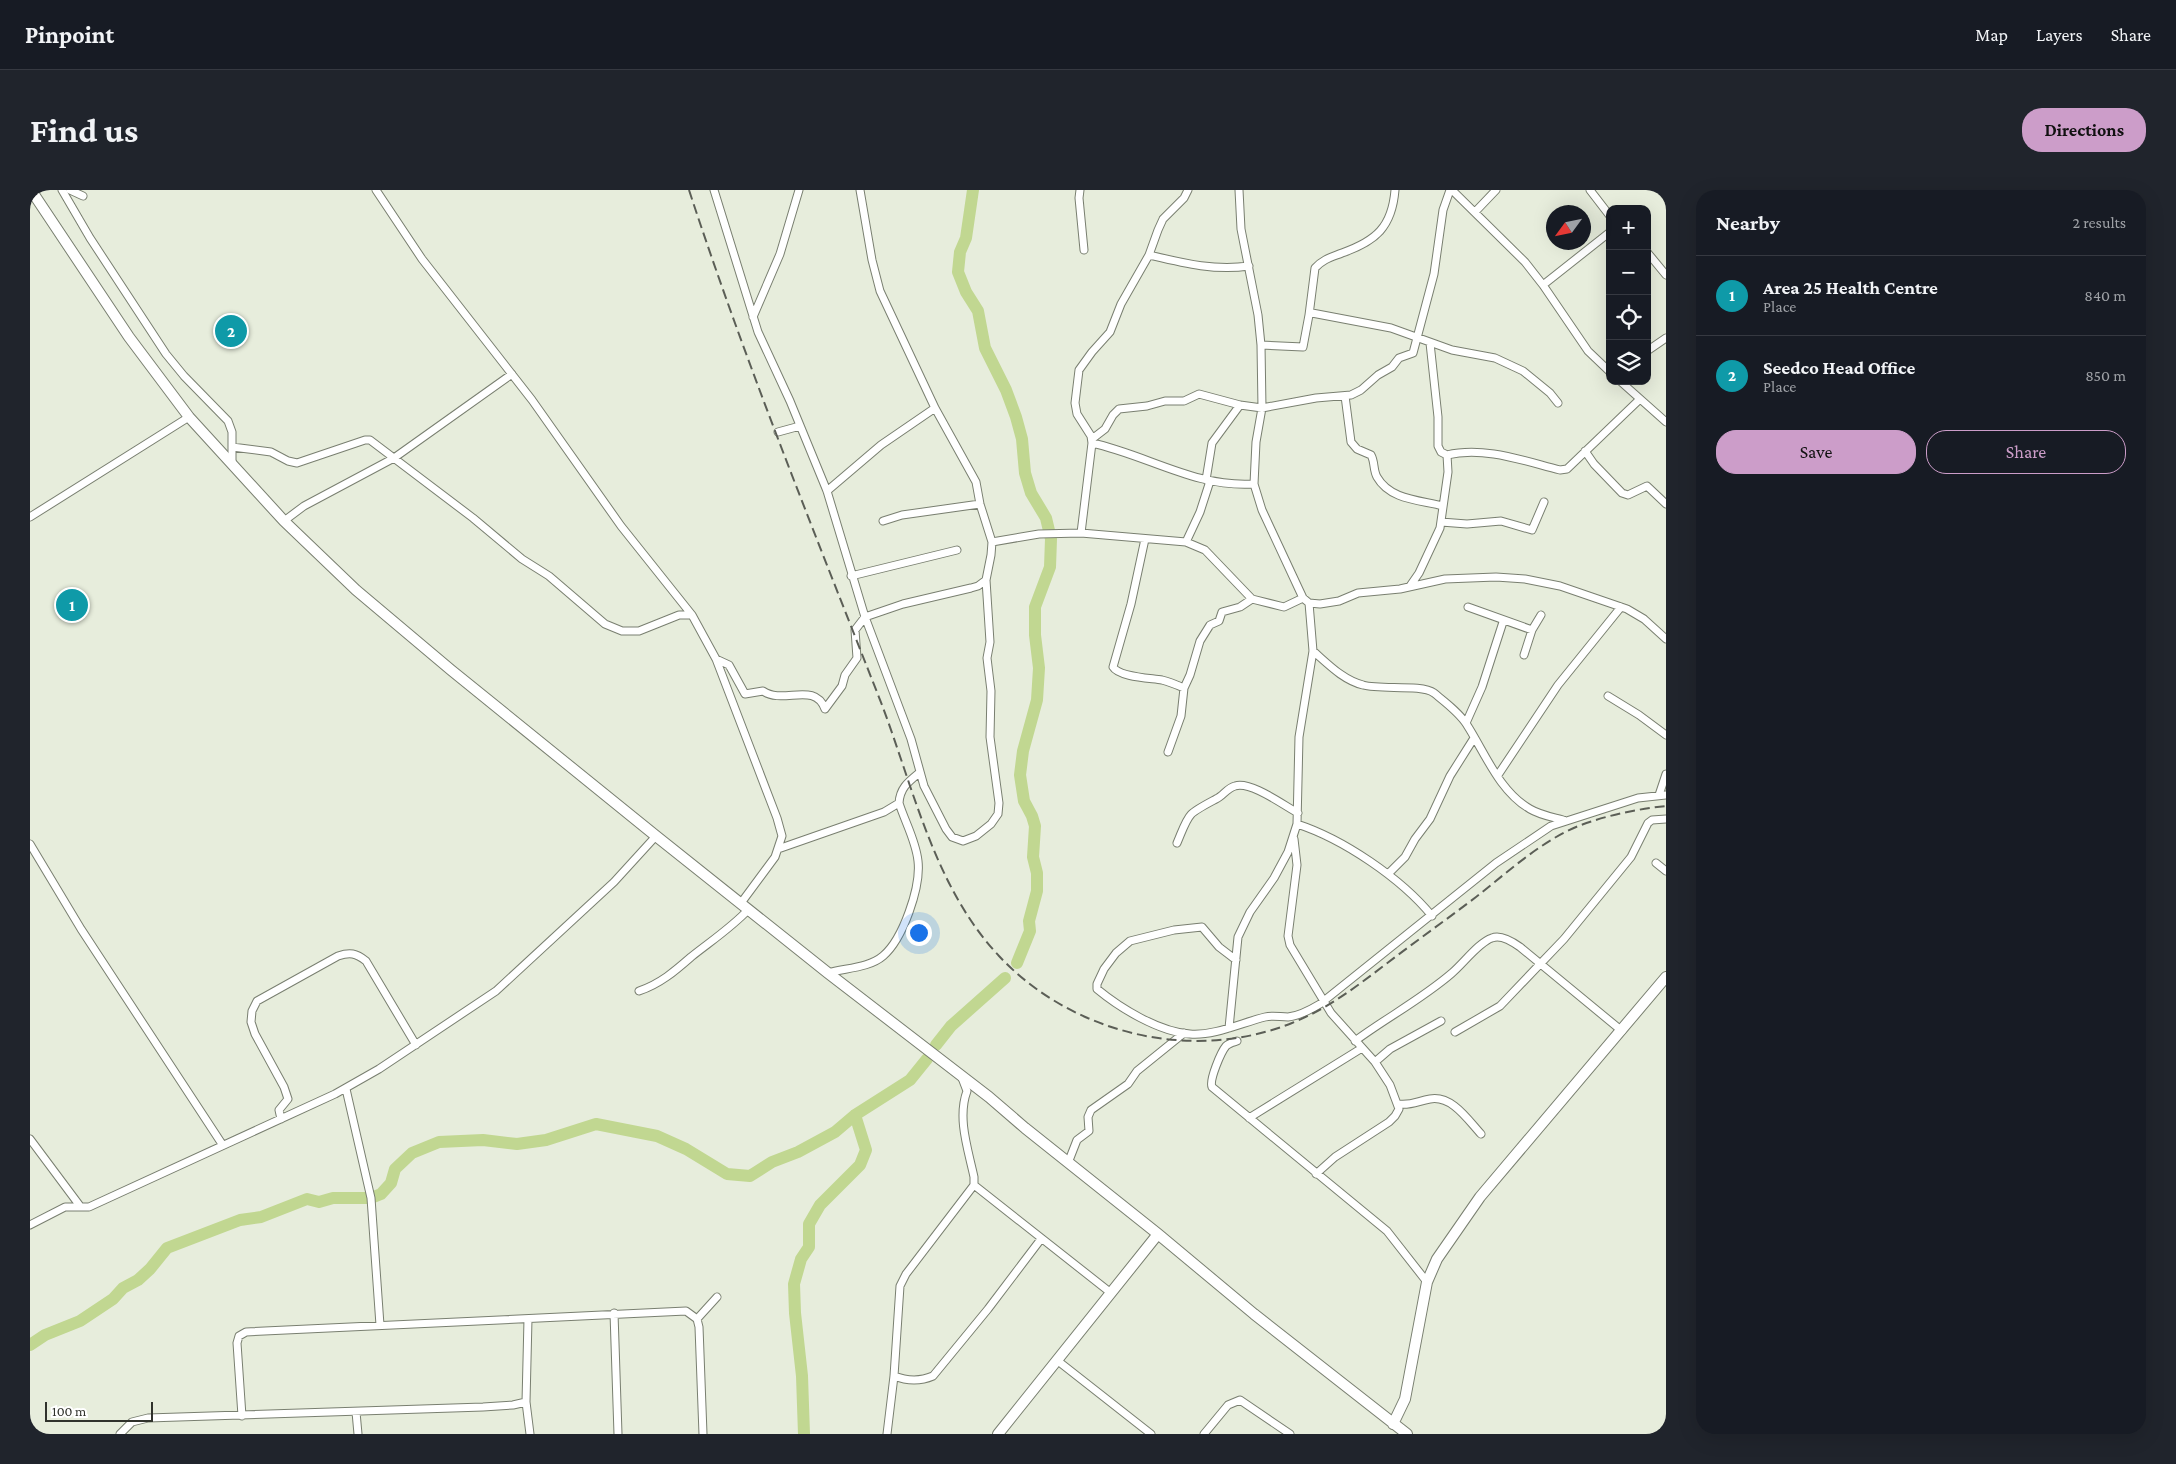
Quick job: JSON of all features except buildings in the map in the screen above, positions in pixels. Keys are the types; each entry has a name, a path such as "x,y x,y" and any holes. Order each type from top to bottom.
{"main road":[{"path":"31,190 129,337 189,417 284,522 356,590 656,836 828,973 960,1074 1261,1319 1407,1434"},
{"path":"1393,1424 1405,1399 1427,1282 1437,1260 1480,1197 1666,977"},
{"path":"1002,1433 1158,1234"}],"street":[{"path":"62,190 99,252 166,354 184,376 228,421 232,432 232,465"},
{"path":"70,190 84,196"},
{"path":"376,190 422,259 512,374 587,476 621,526 692,615 716,659 777,818 782,836 775,857 731,927 692,956 679,969 650,988 639,991"},
{"path":"714,190 753,317 826,491 864,617 911,739 919,773 946,830 952,838 963,841 976,836 991,824 998,814 999,795 990,737 991,691 987,658 990,642 986,580 992,542 980,504 976,482 935,408 880,291 868,242 860,190"},
{"path":"753,317 780,254 799,190"},
{"path":"1080,190 1079,198 1084,250"},
{"path":"1080,533 1092,441 1076,414 1075,403 1079,370 1110,332 1121,304 1149,254 1163,220 1179,204 1188,190"},
{"path":"1228,1028 1237,942 1250,912 1274,878 1294,838 1298,813 1299,737 1313,651 1306,600 1262,510 1254,484 1256,442 1262,408 1261,345 1258,315 1241,228 1239,190"},
{"path":"1261,345 1303,347 1315,268 1324,260 1369,242 1380,232 1389,220 1394,190"},
{"path":"1092,441 1105,429 1115,412 1123,408 1147,406 1165,401 1184,401 1199,394 1240,405 1262,408 1308,399 1345,396 1361,390 1378,375 1392,368 1399,358 1412,355 1434,274 1444,210 1451,190 1514,250 1543,285 1588,351 1606,368"},
{"path":"1475,212 1496,190"},
{"path":"1590,190 1606,211"},
{"path":"1543,285 1606,235"},
{"path":"1149,254 1194,266 1231,269 1249,266"},
{"path":"1651,257 1666,275"},
{"path":"1309,315 1315,313 1391,328 1416,336 1430,343 1470,354 1495,358 1523,371 1550,393 1558,403"},
{"path":"1651,348 1666,338"},
{"path":"1430,343 1438,417 1438,446 1441,452 1447,455 1477,452 1560,470 1567,469 1640,399"},
{"path":"284,522 304,506 394,458 512,374"},
{"path":"1624,385 1666,422"},
{"path":"1345,396 1351,442 1357,449 1371,455 1375,474 1383,485 1401,497 1443,506"},
{"path":"1186,542 1203,505 1212,444 1240,405"},
{"path":"826,491 881,445 935,408"},
{"path":"30,517 189,417"},
{"path":"778,432 800,426"},
{"path":"232,447 271,452 288,461 297,463 365,440 370,440 473,518 522,559 549,576 605,624 622,631 639,631 679,615 692,615"},
{"path":"1092,441 1129,453 1166,469 1208,480 1239,485 1254,484"},
{"path":"1585,451 1594,464 1622,493 1628,495 1647,486 1666,504"},
{"path":"1410,586 1419,573 1441,522 1448,472 1447,455"},
{"path":"1441,522 1467,524 1501,520 1532,530 1544,502"},
{"path":"882,521 902,515 980,504"},
{"path":"992,542 1051,533 1080,533 1186,542 1205,550 1252,599 1284,607 1306,600 1320,604 1338,601 1358,593 1400,589 1445,580 1472,577 1525,579 1560,586 1621,607 1644,620 1666,640"},
{"path":"1145,539 1131,604 1113,667 1116,671 1143,679 1158,679 1184,688"},
{"path":"852,576 957,550"},
{"path":"716,659 729,665 745,694 763,692 770,696 813,695 821,700 825,709 842,686 844,675 857,658 855,630 864,617 902,604 978,586 986,580"},
{"path":"1168,752 1181,716 1184,688 1200,641 1207,629 1219,621 1222,612 1240,607 1252,599"},
{"path":"1468,607 1503,622 1532,630"},
{"path":"1498,776 1558,685 1621,607"},
{"path":"1524,655 1532,630 1541,615"},
{"path":"1466,723 1482,687 1503,622"},
{"path":"1313,651 1341,674 1357,683 1374,687 1430,691 1466,723 1498,776 1524,804 1542,814 1563,820"},
{"path":"1608,696 1639,715 1666,735"},
{"path":"1388,874 1404,857 1414,839 1430,819 1450,776 1474,738"},
{"path":"828,973 863,966 882,956 908,916 916,888 918,863 912,839 899,803 902,790 919,773"},
{"path":"1236,960 1219,947 1199,927 1174,930 1136,939 1123,945 1101,974 1097,989 1110,1000 1144,1020 1184,1033 1195,1034 1228,1028 1267,1016 1293,1016 1308,1011 1432,916 1521,844 1563,820 1638,798 1662,795 1666,774"},
{"path":"1177,844 1191,813 1220,797 1234,786 1241,785 1255,789 1298,813"},
{"path":"778,848 884,812 899,803"},
{"path":"1455,1032 1500,1006 1575,926 1630,856 1646,825 1652,820 1666,819"},
{"path":"1297,824 1332,840 1388,874 1414,896 1432,916"},
{"path":"30,1225 65,1207 89,1207 222,1144 346,1089 416,1045 496,990 614,882 656,836"},
{"path":"1294,838 1297,865 1288,940 1331,1013 1386,1076 1399,1109 1395,1116 1335,1157 1316,1174"},
{"path":"30,844 81,929 222,1144"},
{"path":"1656,863 1666,871"},
{"path":"1355,1041 1453,973 1490,938 1499,937 1514,942 1622,1031"},
{"path":"281,1119 279,1110 288,1099 274,1067 255,1034 251,1022 252,1011 257,1001 338,956 348,952 358,954 366,961 416,1045"},
{"path":"1374,1062 1390,1048 1441,1020"},
{"path":"1068,1163 1077,1140 1089,1131 1088,1116 1091,1110 1128,1084 1136,1071 1184,1033"},
{"path":"1237,1041 1225,1048 1210,1084 1316,1174 1387,1231 1427,1282"},
{"path":"1249,1118 1362,1048"},
{"path":"887,1434 894,1376 900,1286 906,1274 974,1185 963,1125 963,1101 967,1091 960,1074"},
{"path":"346,1089 371,1198 380,1325"},
{"path":"1398,1104 1413,1105 1433,1098 1448,1102 1454,1105 1481,1134"},
{"path":"30,1139 80,1206"},
{"path":"974,1185 1111,1293"},
{"path":"894,1376 907,1381 926,1379 933,1376 988,1309 1041,1239"},
{"path":"703,1434 697,1319 718,1297"},
{"path":"242,1416 237,1343 242,1333 614,1313 686,1311 697,1319"},
{"path":"614,1313 618,1434"},
{"path":"528,1319 526,1402 530,1434"},
{"path":"1058,1361 1151,1434"},
{"path":"1204,1434 1228,1405 1240,1400 1290,1434"},
{"path":"120,1434 132,1422 148,1418 356,1412 493,1406 526,1402"},
{"path":"356,1412 358,1434"}],"waterway":[{"path":"973,190 966,238 960,252 958,272 966,292 978,311 985,348 1006,390 1016,417 1022,439 1025,473 1031,493 1046,518 1051,539 1050,567 1035,607 1035,635 1039,668 1037,700 1023,751 1020,775 1024,801 1035,826 1033,857 1037,873 1037,891 1029,921 1030,931 1017,963"},
{"path":"936,1045 951,1026 1005,978"},
{"path":"30,1345 45,1335 80,1321 113,1299 123,1288 138,1280 150,1269 167,1248 240,1220 261,1217 307,1199 319,1202 333,1198 371,1198 381,1194 391,1183 395,1169 412,1153 439,1142 483,1140 517,1144 546,1140 596,1124 657,1136 686,1149 727,1174 750,1176 772,1162 798,1152 835,1132 855,1115 910,1080 927,1059"},
{"path":"804,1434 802,1376 795,1313 794,1284 801,1259 809,1247 809,1224 820,1205 860,1165 866,1150 855,1115"}],"railway":[{"path":"689,190 757,384 882,705 916,804 942,869 958,900 977,929 999,956 1028,983 1062,1005 1097,1022 1135,1034 1175,1040 1214,1040 1254,1035 1292,1023 1317,1011 1352,989 1476,897 1526,857 1553,839 1567,831 1602,818 1666,806"}],"place":[{"name":"Seedco Head Office","path":"231,331"},
{"name":"Area 25 Health Centre","path":"72,605"}]}
